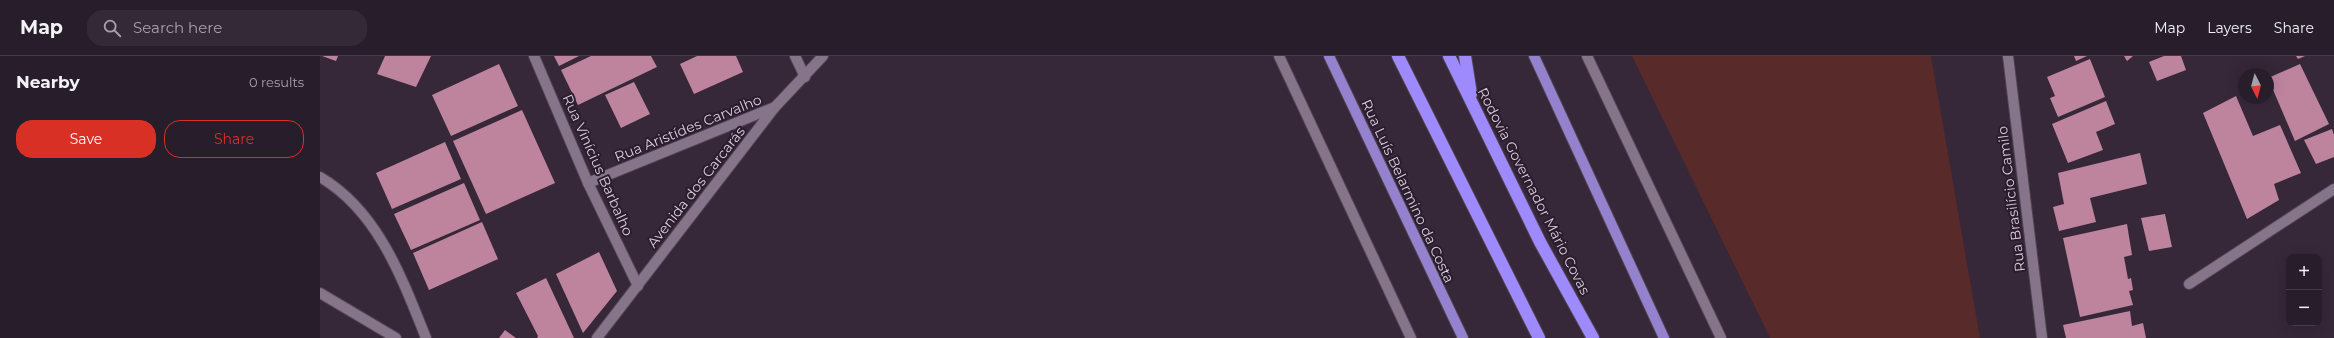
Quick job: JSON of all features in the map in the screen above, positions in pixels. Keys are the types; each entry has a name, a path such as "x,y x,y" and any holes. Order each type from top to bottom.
{"highway":[{"path":"1398,56 1539,338"},
{"name":"Rodovia Governador Mário Covas","path":"1449,56 1540,242 1591,334"},
{"path":"1466,56 1474,107"}],"main road":[{"name":"Rua Luís Belarmino da Costa","path":"1328,56 1463,338"},
{"path":"1534,56 1664,338"}],"street":[{"name":"Rua Vinícius Barbalho","path":"534,56 588,183 638,286"},
{"path":"795,56 805,77"},
{"name":"Avenida dos Carcarás","path":"597,338 775,107 805,77 823,56"},
{"path":"1279,56 1411,338"},
{"path":"1586,56 1721,338"},
{"name":"Rua Brasilício Camilo","path":"2008,56 2042,338"},
{"name":"Rua Aristídes Carvalho","path":"588,183 775,107"},
{"path":"320,177 348,196 364,215 385,247 405,284 426,338"},
{"path":"2189,284 2334,189"},
{"path":"320,293 396,338"}],"shaded area":[{"path":"1632,56 1931,56 1980,338 1770,338"}],"building":[{"path":"322,56 338,56 336,61"},
{"path":"385,56 431,56 416,87 377,74"},
{"path":"554,56 579,56 559,66"},
{"path":"591,56 651,56 657,67 578,105 561,70"},
{"path":"697,56 736,56 743,72 694,94 680,64"},
{"path":"2074,56 2087,56 2076,61"},
{"path":"2124,56 2133,56 2127,61"},
{"path":"2164,56 2181,56 2186,70 2157,81 2149,62"},
{"path":"2296,56 2305,56 2298,59"},
{"path":"2090,59 2105,97 2058,117 2050,98 2055,96 2047,77"},
{"path":"499,64 518,106 451,136 432,95"},
{"path":"2300,64 2329,124 2295,141 2274,92 2274,75"},
{"path":"634,82 650,114 621,128 605,95"},
{"path":"2236,96 2238,104 2239,104 2253,136 2280,125 2301,173 2274,184 2279,200 2247,219 2203,113"},
{"path":"2106,101 2115,124 2096,132 2103,150 2068,163 2052,124"},
{"path":"522,110 555,183 486,214 453,141"},
{"path":"2332,129 2334,135 2334,157 2316,164 2304,140"},
{"path":"445,142 461,179 392,209 376,173"},
{"path":"2140,153 2147,184 2090,198 2096,222 2059,231 2053,207 2064,204 2058,173"},
{"path":"464,183 480,220 411,250 394,214"},
{"path":"2165,214 2172,247 2149,251 2141,218"},
{"path":"482,222 498,259 429,290 413,253"},
{"path":"2127,224 2132,255 2124,257 2128,279 2131,278 2133,290 2129,291 2133,305 2080,317 2063,238"},
{"path":"599,252 617,291 583,333 556,274"},
{"path":"546,278 574,338 537,338 538,336 516,293"},
{"path":"2130,311 2132,326 2143,323 2146,338 2066,338 2063,325"},
{"path":"505,330 516,338 499,338"}]}
